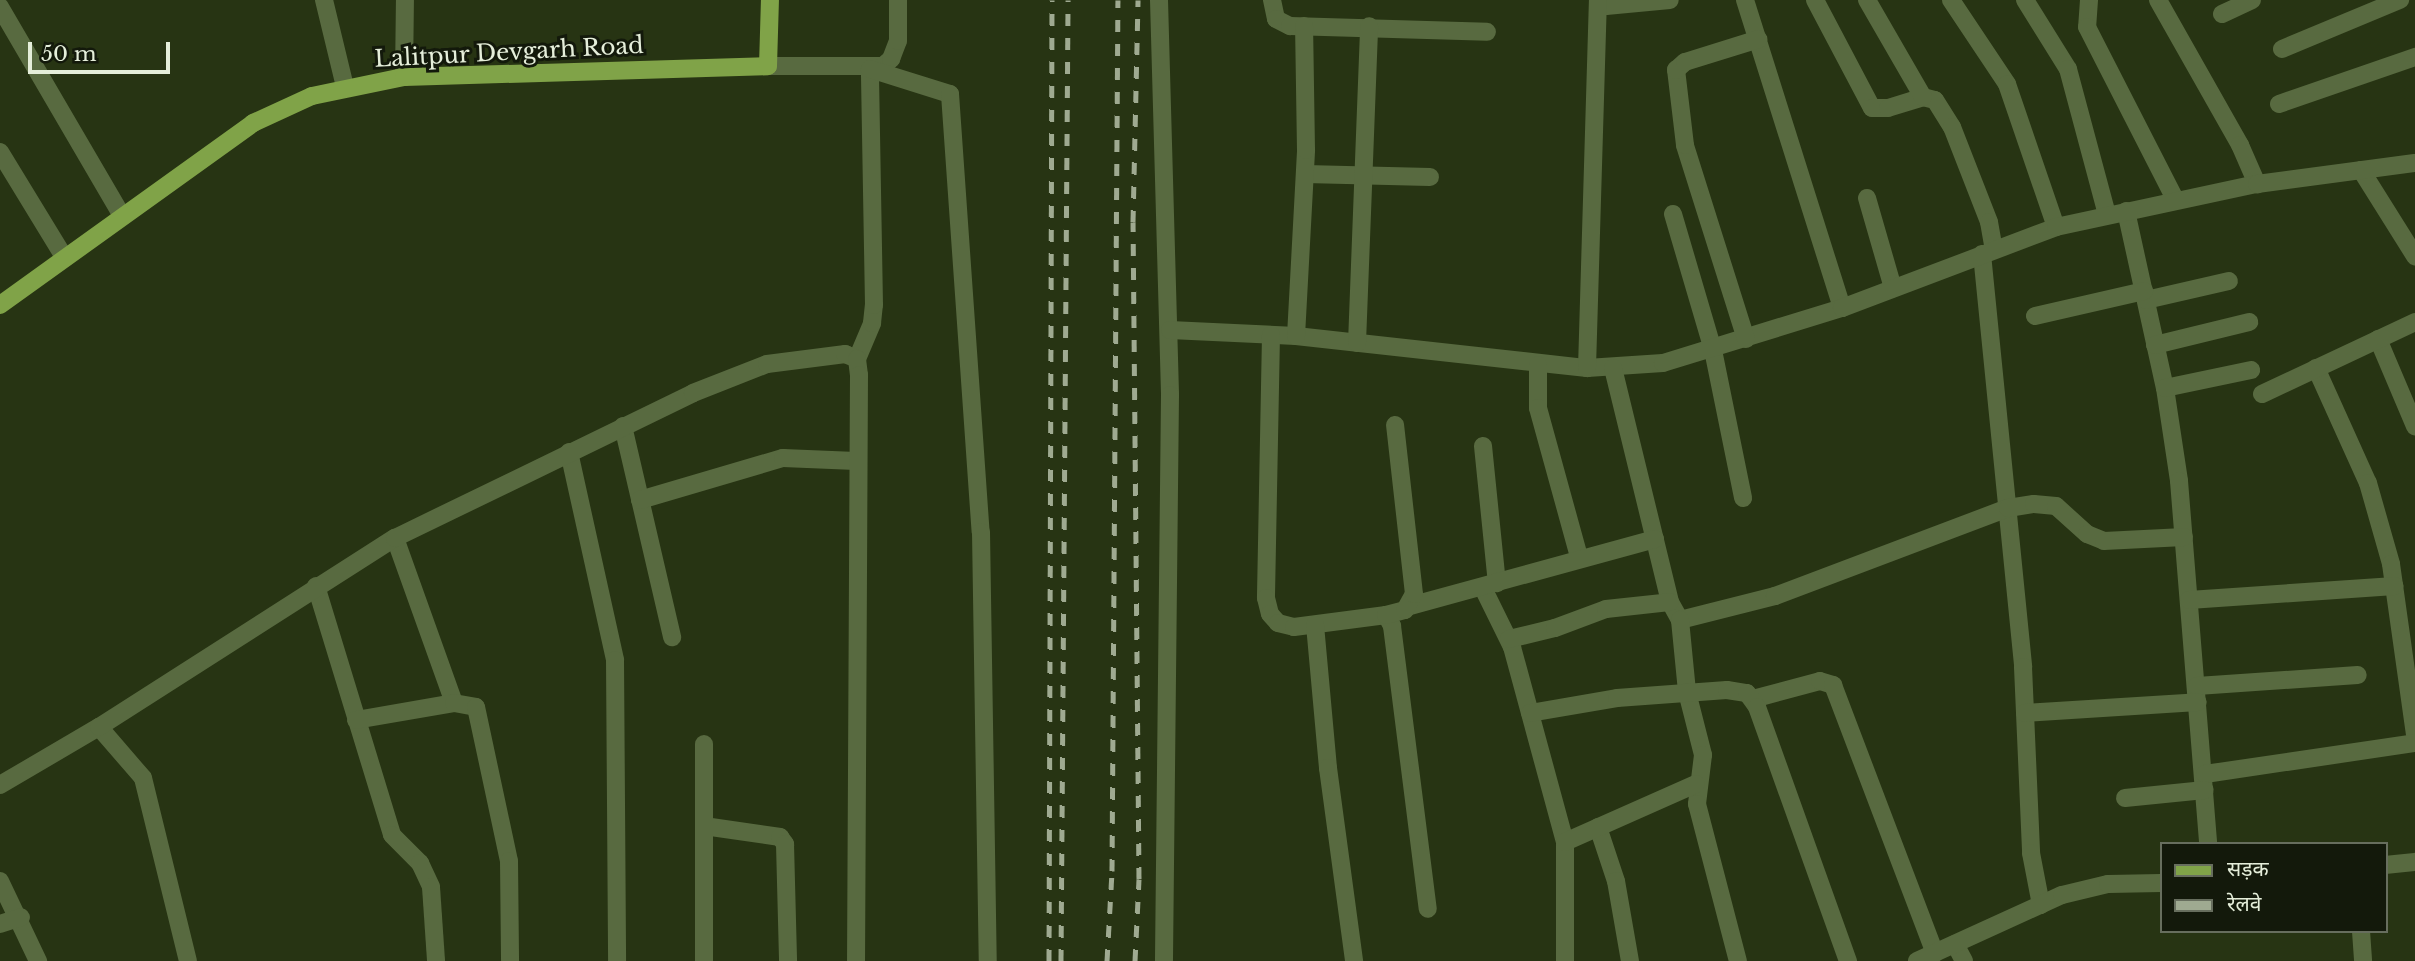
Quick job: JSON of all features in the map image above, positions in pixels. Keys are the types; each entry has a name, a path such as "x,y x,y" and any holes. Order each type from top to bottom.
{"main road":[{"path":"768,66 770,0"},
{"name":"Lalitpur Devgarh Road","path":"0,305 253,123 312,96 345,87 404,77 768,66"}],"street":[{"path":"324,0 345,87"},
{"path":"404,77 405,0"},
{"path":"870,69 891,59 898,41 898,0"},
{"path":"1158,0 1170,330 1164,961"},
{"path":"1272,0 1276,19 1282,24 1487,32"},
{"path":"1587,368 1598,0 1617,6 1670,0"},
{"path":"1745,0 1842,308"},
{"path":"1815,0 1872,108 1923,97 1935,100 1952,127 1989,222 1988,252 2025,713 2025,792 2041,905"},
{"path":"1867,0 1923,97"},
{"path":"1951,0 2007,83 2056,227"},
{"path":"2025,0 2068,69 2107,215"},
{"path":"2089,0 2087,27 2175,199"},
{"path":"2158,0 2241,145 2257,184"},
{"path":"2222,14 2252,0"},
{"path":"2282,50 2400,0"},
{"path":"0,7 122,216"},
{"path":"1296,336 1305,174 1304,26"},
{"path":"1357,343 1367,173 1370,26"},
{"path":"1746,339 1685,145 1676,70 1685,62 1759,39"},
{"path":"2279,104 2415,57"},
{"path":"768,66 870,69 950,94 981,532 988,961"},
{"path":"856,961 857,359 872,323 874,305 870,69"},
{"path":"0,152 64,257"},
{"path":"1170,330 1296,336 1538,365 1614,368 1663,363 1713,350 1842,308 2056,227 2175,199 2257,184 2415,163"},
{"path":"2361,170 2415,256"},
{"path":"1305,174 1367,173 1430,177"},
{"path":"1867,198 1893,288"},
{"path":"2126,211 2165,388 2184,537 2208,842"},
{"path":"1673,214 1713,350 1743,498"},
{"path":"2035,316 2229,281"},
{"path":"2155,345 2249,321"},
{"path":"2262,394 2415,321"},
{"path":"1271,335 1266,598 1278,623 1315,625 1385,615 1579,557 1655,540"},
{"path":"2378,339 2415,426"},
{"path":"0,785 99,727 395,538 624,426 767,364 845,354 857,359"},
{"path":"1538,365 1538,408 1579,557"},
{"path":"1614,368 1670,602 1680,620 1687,692 1703,755 1696,784 1699,814 1738,961"},
{"path":"2316,368 2368,483 2395,586 2415,734"},
{"path":"2165,388 2251,370"},
{"path":"1395,425 1414,586 1410,606"},
{"path":"624,426 672,636"},
{"path":"1483,446 1490,585 1509,639 1565,842 1565,961"},
{"path":"569,452 615,660 617,961"},
{"path":"640,500 783,458 856,461"},
{"path":"1680,620 1775,596 2008,509 2034,503 2056,506 2087,534 2104,541 2184,537"},
{"path":"395,538 454,703"},
{"path":"316,586 392,835 420,863 431,887 436,961"},
{"path":"2189,600 2395,586"},
{"path":"1509,639 1555,628 1606,609 1670,602"},
{"path":"1385,615 1392,626 1400,679 1428,909"},
{"path":"1315,625 1328,768 1354,961"},
{"path":"2025,713 2358,675"},
{"path":"1752,699 1820,681 1833,685 1935,953"},
{"path":"1530,713 1602,699 1687,692 1737,691 1752,699 1848,961"},
{"path":"356,720 454,703 476,707 480,714 509,861 510,961"},
{"path":"99,727 143,779 188,961"},
{"path":"2126,798 2415,743"},
{"path":"704,744 704,961"},
{"path":"1565,842 1696,784"},
{"path":"704,826 780,836 785,844 788,961"},
{"path":"1598,827 1616,881 1630,961"},
{"path":"2387,865 2415,862"},
{"path":"0,881 21,917 38,961"},
{"path":"1917,961 2062,895 2108,884 2160,883"},
{"path":"0,924 21,917"},
{"path":"2361,933 2363,961"},
{"path":"1955,944 1964,961"}],"railway":[{"path":"1049,961 1052,0"},
{"path":"1061,961 1068,0"},
{"path":"1107,961 1112,871 1118,0"},
{"path":"1135,961 1139,879 1133,222 1138,0"}]}
